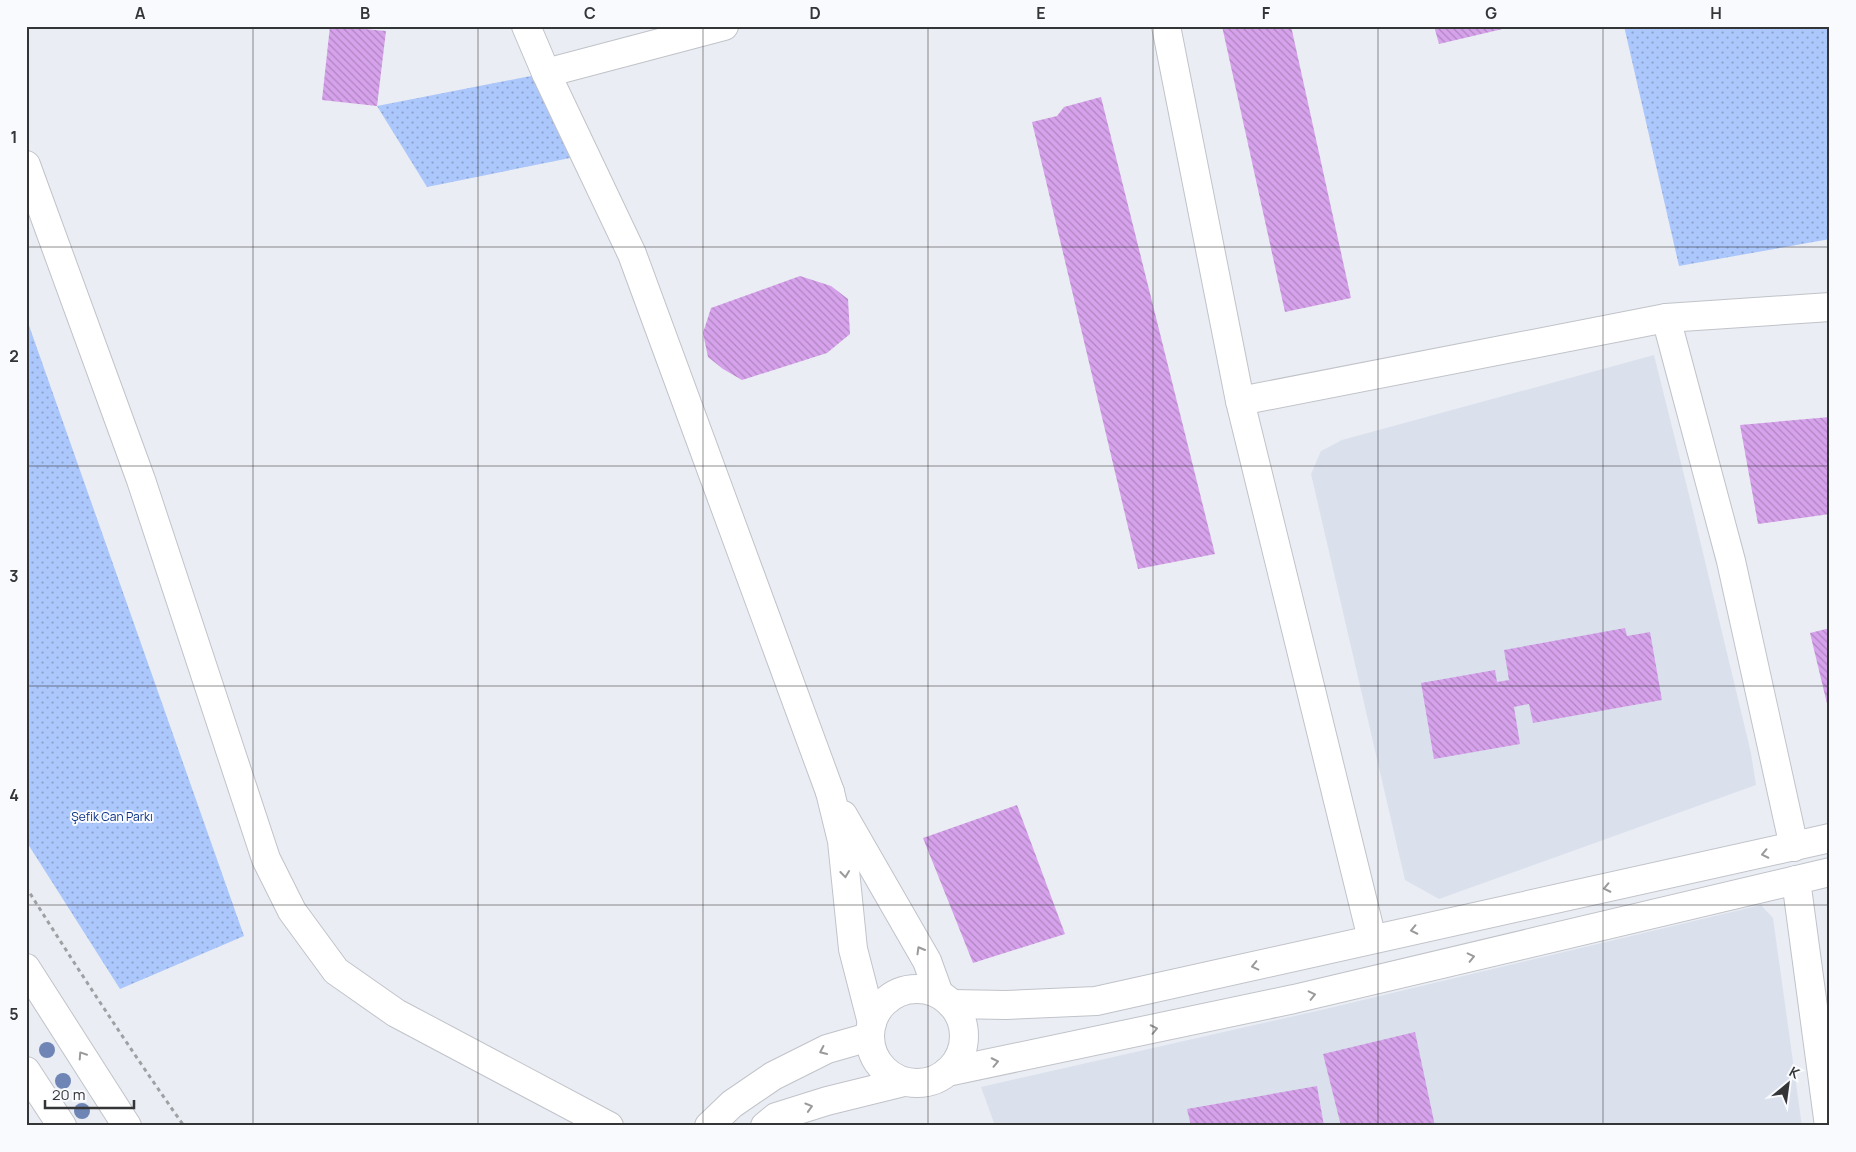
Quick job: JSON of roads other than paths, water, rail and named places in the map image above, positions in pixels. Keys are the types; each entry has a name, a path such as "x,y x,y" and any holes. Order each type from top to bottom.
{"street":[{"path":"526,26 546,73 632,254 830,792 842,841 853,949 870,1030 872,1053 880,1066 891,1076 904,1082"},
{"path":"546,73 724,26"},
{"path":"1166,26 1240,401 1372,939"},
{"path":"26,165 141,480 266,859 292,911 336,971 396,1013 609,1126"},
{"path":"1240,401 1666,318 1830,308"},
{"path":"1666,318 1731,561 1794,847"},
{"path":"765,1126 776,1117 793,1112 904,1082 919,1083 934,1080 947,1072 956,1061 962,1048 964,1033 960,1018 945,999 927,961 830,792"},
{"path":"709,1126 732,1104 773,1076 870,1030 880,1006 892,996 907,990 923,990 945,999 1096,1002 1830,838"},
{"path":"947,1072 1294,999 1830,872"},
{"path":"1796,880 1829,1126"},
{"path":"26,968 127,1126"},
{"path":"26,1071 62,1126"}],"park label":[{"name":"Şefik Can Parkı","path":"112,817"}]}
